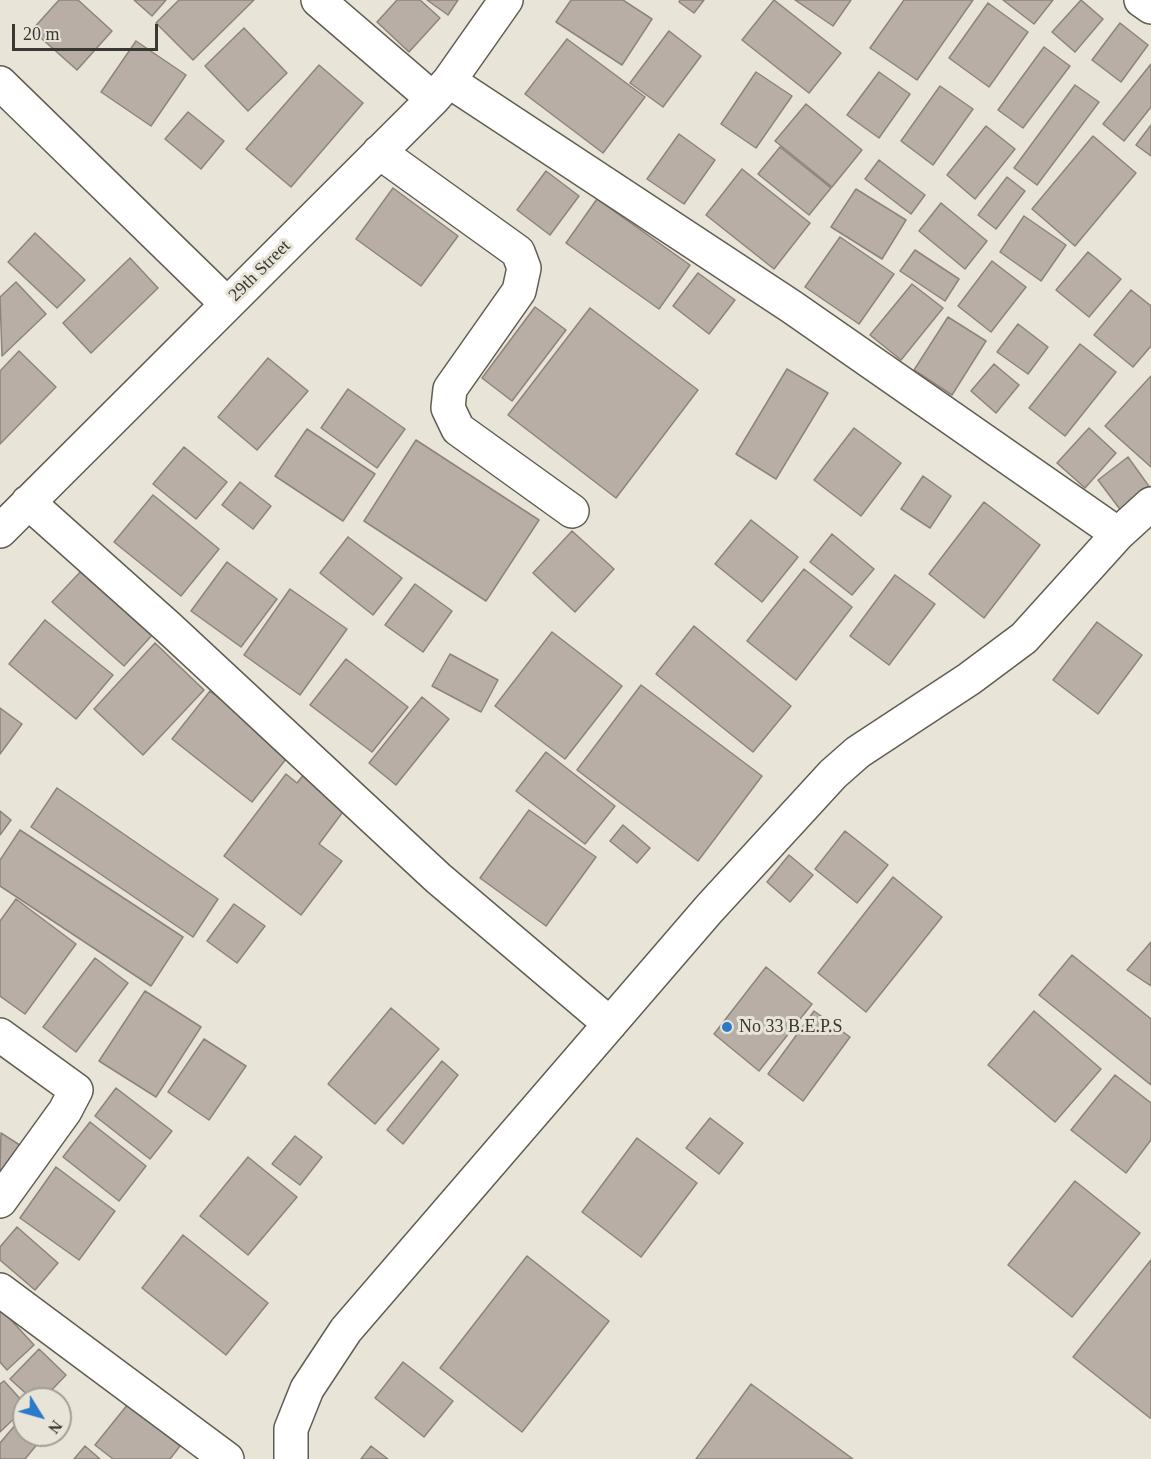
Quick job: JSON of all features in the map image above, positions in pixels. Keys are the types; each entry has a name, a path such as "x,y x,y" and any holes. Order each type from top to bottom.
{"street":[{"path":"318,0 441,90 792,307 1118,534"},
{"name":"29th Street","path":"0,531 441,90 506,0"},
{"path":"1141,0 1151,7"},
{"path":"0,83 227,304"},
{"path":"379,152 518,252 524,268 519,291 450,389 448,408 458,429 572,511"},
{"path":"28,502 168,627 438,878 610,1024"},
{"path":"291,1459 291,1429 307,1389 346,1330 709,909 833,774 858,752 969,679 1024,638 1118,534 1151,504"},
{"path":"0,1035 76,1090 65,1111 0,1201"},
{"path":"0,1290 227,1459"}],"building":[{"path":"59,0 78,0 112,31 77,70 32,30"},
{"path":"134,0 166,0 152,16"},
{"path":"179,0 254,0 193,60 156,23"},
{"path":"397,0 420,0 440,18 409,52 377,22"},
{"path":"427,0 458,0 448,15"},
{"path":"571,0 623,0 652,19 622,65 556,22"},
{"path":"680,0 704,0 694,13 679,2"},
{"path":"774,0 841,53 809,93 742,40"},
{"path":"795,0 851,0 833,26"},
{"path":"904,0 973,0 917,80 870,48"},
{"path":"1003,0 1053,0 1034,24"},
{"path":"1081,0 1103,19 1075,52 1052,32"},
{"path":"988,3 1028,32 989,87 949,58"},
{"path":"1120,23 1148,45 1121,82 1092,60"},
{"path":"244,28 287,73 248,111 205,66"},
{"path":"669,31 701,56 663,107 630,83"},
{"path":"567,39 645,97 603,153 525,94"},
{"path":"136,41 186,75 151,126 101,92"},
{"path":"1044,47 1070,66 1023,128 998,110"},
{"path":"1151,64 1151,107 1124,141 1103,124"},
{"path":"319,65 363,103 291,187 246,149"},
{"path":"756,72 792,96 756,148 721,124"},
{"path":"879,72 910,94 879,138 847,115"},
{"path":"1075,85 1099,102 1037,185 1014,168"},
{"path":"940,86 973,109 933,165 901,141"},
{"path":"806,104 862,150 832,187 775,141"},
{"path":"188,112 224,141 201,169 165,139"},
{"path":"1151,125 1151,156 1136,145"},
{"path":"986,126 1015,149 975,199 947,175"},
{"path":"679,134 715,160 684,204 647,179"},
{"path":"1093,136 1136,173 1075,246 1032,209"},
{"path":"780,147 831,188 809,215 758,174"},
{"path":"879,160 925,195 911,214 865,179"},
{"path":"742,169 810,223 774,269 706,215"},
{"path":"546,171 579,196 550,235 517,210"},
{"path":"1007,177 1025,191 996,229 978,215"},
{"path":"393,188 458,236 421,286 356,239"},
{"path":"856,189 906,220 882,259 831,227"},
{"path":"597,199 690,265 659,309 566,243"},
{"path":"941,203 987,241 965,269 919,231"},
{"path":"1024,216 1066,245 1041,281 1000,252"},
{"path":"35,233 85,280 57,308 8,262"},
{"path":"840,237 894,274 859,324 805,287"},
{"path":"915,250 959,279 945,301 900,271"},
{"path":"1088,252 1121,279 1089,317 1056,290"},
{"path":"130,258 158,288 91,353 63,323"},
{"path":"992,261 1026,287 991,332 958,306"},
{"path":"698,273 735,300 709,334 673,306"},
{"path":"16,282 46,314 2,356 0,297"},
{"path":"912,284 943,308 901,360 870,335"},
{"path":"1131,290 1151,306 1151,346 1133,367 1094,335"},
{"path":"535,307 566,330 512,401 482,378"},
{"path":"590,308 698,390 616,498 508,415"},
{"path":"948,317 986,341 952,395 914,370"},
{"path":"1018,324 1048,347 1028,374 997,352"},
{"path":"1080,344 1116,372 1065,436 1029,408"},
{"path":"19,351 56,387 0,444 0,371"},
{"path":"268,358 308,391 257,450 218,417"},
{"path":"994,364 1019,385 996,413 971,391"},
{"path":"787,369 828,393 776,479 736,454"},
{"path":"1151,376 1151,467 1105,426"},
{"path":"348,389 405,429 377,468 321,428"},
{"path":"854,428 901,463 861,516 814,480"},
{"path":"1089,428 1116,453 1085,488 1057,463"},
{"path":"307,429 375,474 343,521 275,476"},
{"path":"416,440 539,520 486,601 364,521"},
{"path":"184,447 227,482 196,519 153,484"},
{"path":"1128,457 1151,489 1122,512 1098,480"},
{"path":"923,476 951,496 930,528 901,509"},
{"path":"240,482 271,506 253,529 222,505"},
{"path":"153,495 219,549 181,596 114,542"},
{"path":"984,502 1040,545 984,618 929,574"},
{"path":"751,520 798,557 762,602 715,564"},
{"path":"572,531 614,569 575,612 533,573"},
{"path":"832,534 874,569 852,595 810,562"},
{"path":"348,537 402,578 373,615 320,573"},
{"path":"227,562 277,599 241,647 191,611"},
{"path":"83,569 154,633 124,666 52,602"},
{"path":"804,569 852,607 796,680 747,641"},
{"path":"895,575 935,604 889,665 850,636"},
{"path":"415,584 452,611 423,652 385,625"},
{"path":"290,589 347,629 300,695 244,655"},
{"path":"45,620 113,675 76,719 9,664"},
{"path":"1097,622 1142,655 1098,714 1053,680"},
{"path":"694,626 791,706 753,752 656,674"},
{"path":"552,632 622,686 565,759 495,706"},
{"path":"155,643 204,690 143,755 94,709"},
{"path":"450,654 498,680 481,712 432,686"},
{"path":"346,659 408,707 372,752 310,705"},
{"path":"641,685 762,776 698,861 577,770"},
{"path":"210,691 290,754 252,802 172,739"},
{"path":"422,697 449,719 396,785 369,763"},
{"path":"0,708 22,724 0,754"},
{"path":"546,752 615,806 585,844 516,791"},
{"path":"305,773 348,805 319,844 342,861 301,915 224,856 286,774 297,783"},
{"path":"57,788 218,899 193,937 31,827"},
{"path":"529,810 596,857 546,926 480,878"},
{"path":"0,811 11,820 0,835"},
{"path":"623,825 650,848 637,863 610,841"},
{"path":"20,830 183,937 151,986 0,886 0,860"},
{"path":"845,831 888,865 857,903 815,869"},
{"path":"789,855 813,875 790,902 767,882"},
{"path":"893,877 942,917 866,1012 818,973"},
{"path":"16,899 76,944 25,1014 0,996 0,921"},
{"path":"234,904 265,926 237,963 207,941"},
{"path":"1151,942 1151,986 1127,970"},
{"path":"1072,955 1151,1019 1151,1085 1039,995"},
{"path":"95,958 128,983 76,1052 43,1027"},
{"path":"766,967 812,1004 759,1071 714,1034"},
{"path":"145,991 201,1027 156,1097 99,1061"},
{"path":"391,1008 439,1049 375,1124 328,1084"},
{"path":"814,1011 850,1037 803,1101 768,1074"},
{"path":"1034,1011 1101,1069 1055,1122 988,1065"},
{"path":"204,1039 246,1066 209,1120 168,1092"},
{"path":"442,1061 458,1075 403,1144 387,1130"},
{"path":"1115,1075 1151,1103 1151,1140 1126,1173 1071,1130"},
{"path":"116,1088 172,1131 150,1159 95,1116"},
{"path":"710,1118 743,1143 719,1174 686,1148"},
{"path":"90,1122 146,1166 119,1201 63,1157"},
{"path":"1,1133 29,1151 12,1177 0,1169"},
{"path":"295,1136 322,1157 300,1185 272,1164"},
{"path":"637,1138 697,1183 641,1257 582,1212"},
{"path":"248,1157 297,1197 248,1255 200,1216"},
{"path":"56,1167 115,1211 79,1260 20,1218"},
{"path":"1075,1181 1140,1233 1072,1317 1008,1265"},
{"path":"17,1227 58,1263 35,1290 0,1260 0,1247"},
{"path":"183,1235 268,1303 226,1355 142,1288"},
{"path":"527,1256 609,1321 522,1432 440,1368"},
{"path":"1151,1260 1151,1417 1150,1418 1073,1357"},
{"path":"0,1308 34,1345 7,1370 0,1362"},
{"path":"39,1349 66,1375 54,1387 19,1387 10,1379"},
{"path":"403,1362 453,1401 424,1437 375,1398"},
{"path":"4,1381 12,1390 12,1420 0,1432 0,1384"},
{"path":"751,1384 853,1459 696,1459"},
{"path":"128,1404 180,1446 170,1459 113,1459 95,1445"},
{"path":"12,1429 12,1447 35,1447 25,1459 0,1459 0,1443"},
{"path":"85,1446 100,1459 74,1459"},
{"path":"371,1446 388,1459 361,1459"}],"place":[{"name":"No 33 B.E.P.S","path":"727,1027"}]}
